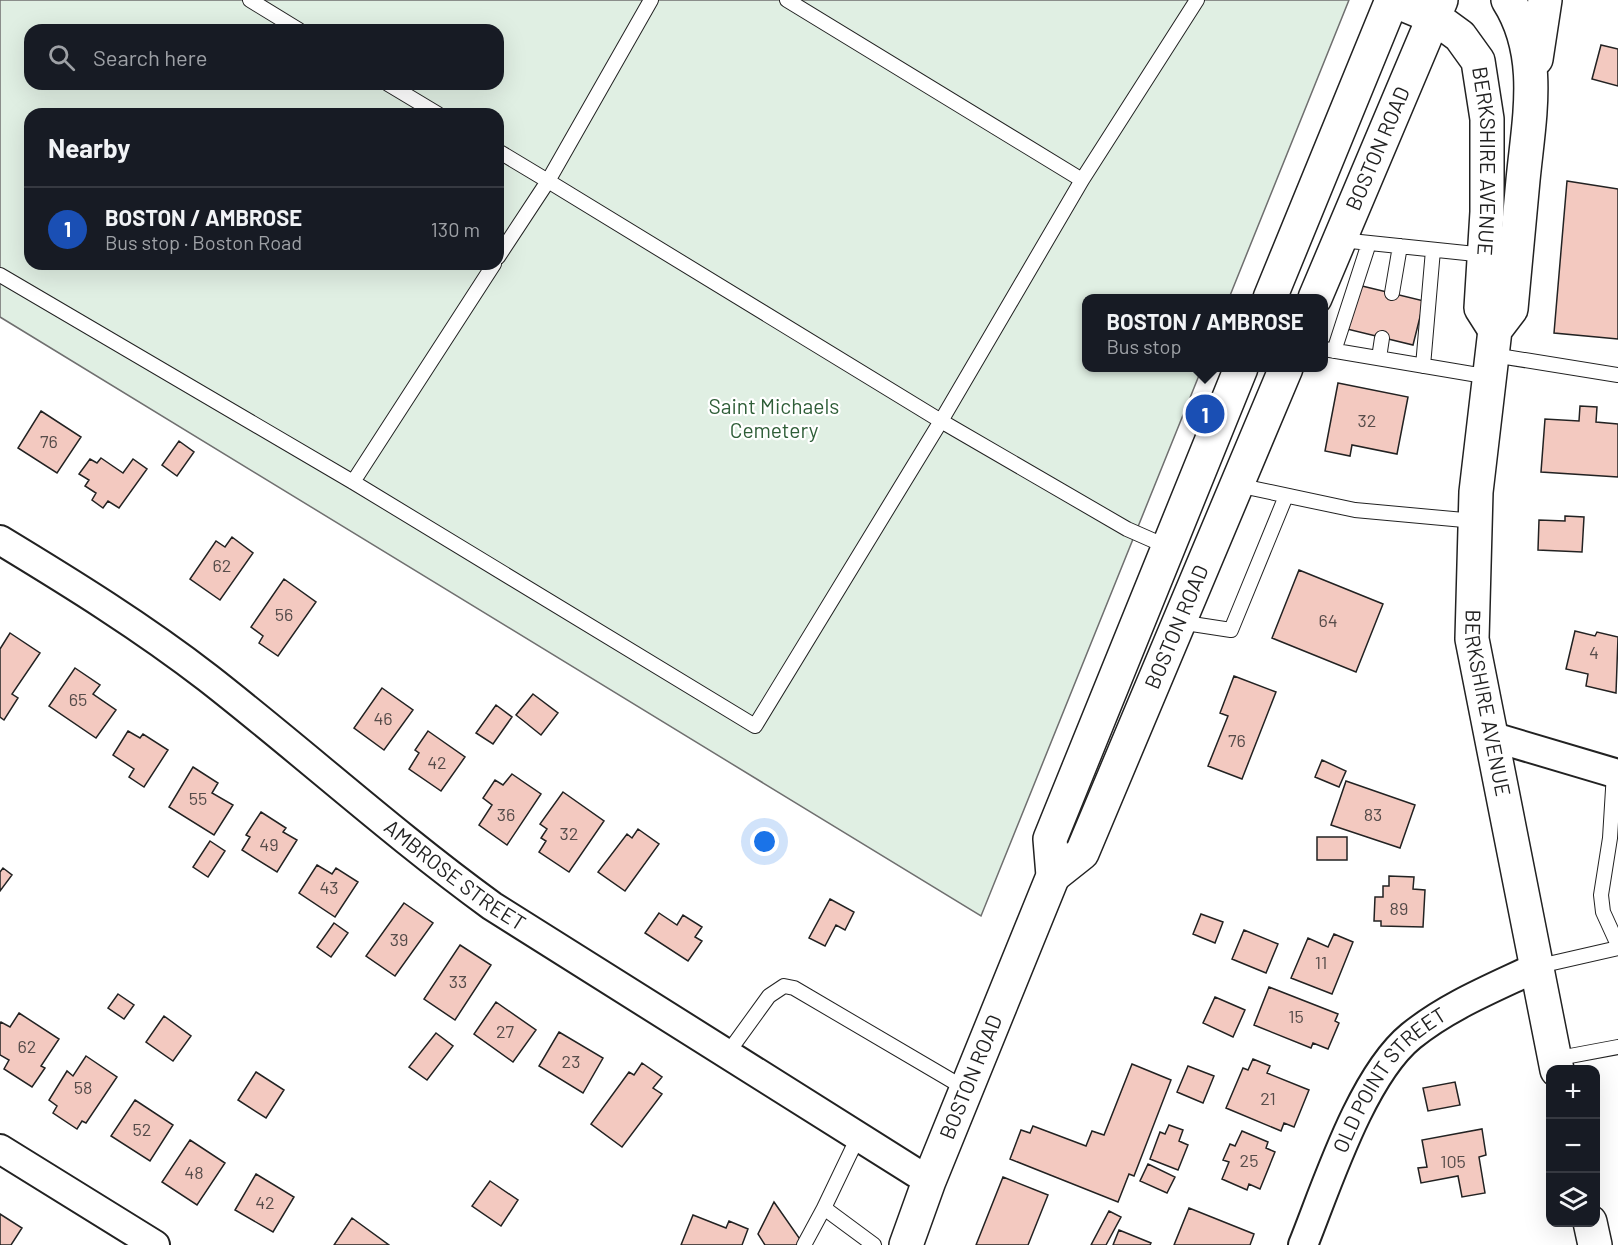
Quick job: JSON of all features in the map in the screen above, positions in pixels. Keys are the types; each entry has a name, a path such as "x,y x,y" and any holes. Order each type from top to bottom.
{"main road":[{"name":"BERKSHIRE AVENUE","path":"1393,0 1437,8 1478,61 1487,119 1482,308 1493,354"},
{"name":"BOSTON ROAD","path":"1271,294 1393,0"},
{"name":"BERKSHIRE AVENUE","path":"1508,0 1521,20 1528,49 1532,87 1511,309 1493,354 1475,521 1473,639 1535,968 1556,1064"},
{"path":"1532,87 1545,0"},
{"name":"BOSTON ROAD","path":"1318,294 1355,241 1437,8"},
{"name":"BOSTON ROAD","path":"906,1245 928,1181 1053,876 1050,839 1239,372"},
{"name":"BOSTON ROAD","path":"1053,876 1082,853 1284,372"},
{"path":"1591,1227 1595,1245"}],"street":[{"name":"AMBROSE STREET","path":"0,540 113,610 185,661 424,855 492,906 928,1181"},
{"path":"1490,736 1616,773"},
{"name":"OLD POINT STREET","path":"1303,1245 1341,1149 1381,1067 1410,1037 1445,1012 1535,968"},
{"path":"0,1149 155,1245"}],"lane":[{"path":"250,0 289,24"},
{"path":"504,248 548,181 651,0"},
{"path":"788,0 1082,180"},
{"path":"0,275 353,482 755,726 941,422 1082,180 1197,0"},
{"path":"398,90 428,108"},
{"path":"504,155 941,422 1127,529 1168,547"},
{"path":"1485,255 1355,241 1329,350 1423,366 1493,354 1618,375"},
{"path":"1392,293 1400,246"},
{"path":"1423,366 1433,250"},
{"path":"353,482 490,270"},
{"path":"1379,358 1382,338"},
{"path":"1237,485 1355,510 1475,521"},
{"path":"1179,622 1231,630 1286,496"},
{"path":"1535,968 1618,946 1603,912 1601,895 1610,838 1616,773"},
{"path":"727,1054 769,996 784,986 794,988 966,1089"},
{"path":"1556,1064 1618,1047"},
{"path":"804,1245 858,1137"},
{"path":"824,1208 874,1245"}],"green space":[{"name":"Saint Michaels Cemetery","path":"0,0 1349,0 1231,294 1082,294 1082,372 1200,372 981,916 0,317"}],"building":[{"path":"1601,45 1618,49 1618,86 1592,79"},
{"path":"1567,181 1618,189 1618,339 1554,333"},
{"path":"1358,285 1424,301 1413,345 1347,329"},
{"path":"1338,383 1408,397 1397,454 1352,445 1350,456 1325,451"},
{"path":"1580,406 1597,407 1596,422 1618,424 1618,477 1541,472 1545,419 1579,421"},
{"path":"41,411 81,437 57,473 18,448"},
{"path":"179,441 194,452 177,476 162,465"},
{"path":"101,458 123,473 133,459 147,469 119,508 108,501 103,508 92,500 96,493 85,486 89,480 79,474 90,459 97,463"},
{"path":"1565,516 1584,517 1582,552 1538,550 1539,520 1565,521"},
{"path":"232,537 253,553 220,600 190,579 216,541 225,547"},
{"path":"1299,570 1383,604 1356,672 1272,638"},
{"path":"284,579 316,602 278,656 259,643 263,636 251,627"},
{"path":"1575,631 1595,636 1597,632 1618,637 1616,693 1586,686 1588,674 1566,669"},
{"path":"10,633 40,653 12,694 18,698 4,720 0,717 0,649"},
{"path":"75,668 100,685 93,694 116,710 96,738 49,706"},
{"path":"1234,676 1276,692 1242,779 1208,766 1228,716 1220,713"},
{"path":"382,688 413,710 384,750 354,728"},
{"path":"533,694 558,713 541,735 516,715"},
{"path":"496,705 512,717 493,744 476,733"},
{"path":"128,731 140,738 143,734 168,750 144,787 129,777 134,769 113,755"},
{"path":"428,731 465,757 441,791 409,769 419,753 415,750"},
{"path":"1322,760 1346,771 1339,787 1315,777"},
{"path":"193,767 218,783 212,793 233,805 214,835 169,807"},
{"path":"512,774 541,794 507,845 479,825 492,805 483,798 495,780 503,785"},
{"path":"1346,781 1415,805 1400,848 1331,825"},
{"path":"563,792 604,821 569,872 539,852 546,841 541,838 547,829 540,824"},
{"path":"261,812 286,828 283,832 297,840 277,872 242,850 250,837 246,835"},
{"path":"638,829 659,844 625,891 598,872 627,834 632,838"},
{"path":"1317,837 1347,837 1347,860 1317,860"},
{"path":"210,841 225,851 208,877 193,867"},
{"path":"317,865 332,874 336,868 358,882 335,917 299,893"},
{"path":"3,868 12,875 0,891 0,872"},
{"path":"1389,876 1414,877 1413,889 1425,890 1423,927 1381,926 1381,921 1374,921 1375,897 1383,897 1383,886 1389,886"},
{"path":"830,899 854,912 845,930 836,925 825,946 809,938"},
{"path":"404,903 433,923 395,976 366,956"},
{"path":"659,913 677,925 683,915 702,927 695,937 702,941 688,961 645,933"},
{"path":"1201,914 1223,922 1215,943 1193,934"},
{"path":"334,923 348,933 331,957 317,947"},
{"path":"1244,930 1278,944 1266,973 1232,959"},
{"path":"1334,934 1353,942 1332,994 1291,978 1308,938 1328,947"},
{"path":"460,945 491,965 455,1020 424,999"},
{"path":"1269,987 1338,1014 1335,1021 1339,1023 1328,1049 1313,1043 1311,1048 1254,1025"},
{"path":"118,994 134,1005 124,1019 108,1008"},
{"path":"1215,997 1245,1010 1233,1037 1203,1023"},
{"path":"496,1002 536,1030 513,1062 474,1034"},
{"path":"19,1013 59,1039 41,1066 45,1068 32,1087 4,1069 9,1060 0,1055 0,1024 1,1022 10,1027"},
{"path":"164,1016 191,1036 173,1061 146,1042"},
{"path":"559,1032 603,1058 583,1093 539,1066"},
{"path":"436,1033 453,1046 427,1080 409,1067"},
{"path":"86,1056 117,1077 86,1123 82,1121 77,1129 53,1113 57,1106 49,1100 67,1071 73,1076"},
{"path":"1253,1059 1270,1066 1267,1073 1309,1090 1294,1127 1284,1123 1281,1131 1226,1108 1243,1068 1248,1070"},
{"path":"642,1063 662,1077 653,1088 662,1094 622,1147 591,1124 629,1072 634,1075"},
{"path":"1132,1064 1171,1080 1134,1176 1129,1174 1118,1202 1010,1159 1021,1130 1030,1133 1033,1126 1086,1146 1092,1131 1104,1135"},
{"path":"1188,1066 1214,1076 1203,1103 1177,1092"},
{"path":"256,1072 284,1090 266,1118 238,1100"},
{"path":"1455,1082 1460,1105 1428,1111 1423,1088"},
{"path":"135,1100 173,1125 150,1161 111,1136"},
{"path":"1169,1125 1183,1130 1179,1141 1188,1145 1178,1170 1150,1159 1160,1132 1165,1134"},
{"path":"1482,1129 1486,1155 1479,1157 1485,1193 1462,1197 1458,1176 1421,1183 1418,1168 1427,1167 1422,1140"},
{"path":"1242,1131 1268,1142 1266,1148 1275,1152 1260,1189 1249,1184 1247,1190 1222,1179 1229,1162 1223,1160 1230,1144 1235,1146"},
{"path":"190,1140 225,1163 197,1205 162,1182"},
{"path":"1148,1164 1175,1177 1167,1193 1140,1181"},
{"path":"256,1174 294,1197 273,1232 235,1210"},
{"path":"1003,1177 1048,1195 1028,1245 976,1245"},
{"path":"490,1181 518,1200 501,1226 472,1206"},
{"path":"774,1202 804,1245 765,1245 758,1234"},
{"path":"1189,1208 1254,1234 1250,1245 1174,1245"},
{"path":"1109,1211 1121,1217 1106,1245 1091,1245"},
{"path":"0,1214 22,1228 11,1245 0,1245"},
{"path":"693,1215 726,1228 729,1221 748,1229 742,1245 681,1245"},
{"path":"352,1218 389,1245 334,1245"},
{"path":"1119,1230 1151,1243 1150,1245 1113,1245"}],"place":[{"name":"BOSTON / AMBROSE","path":"1205,414"}]}
